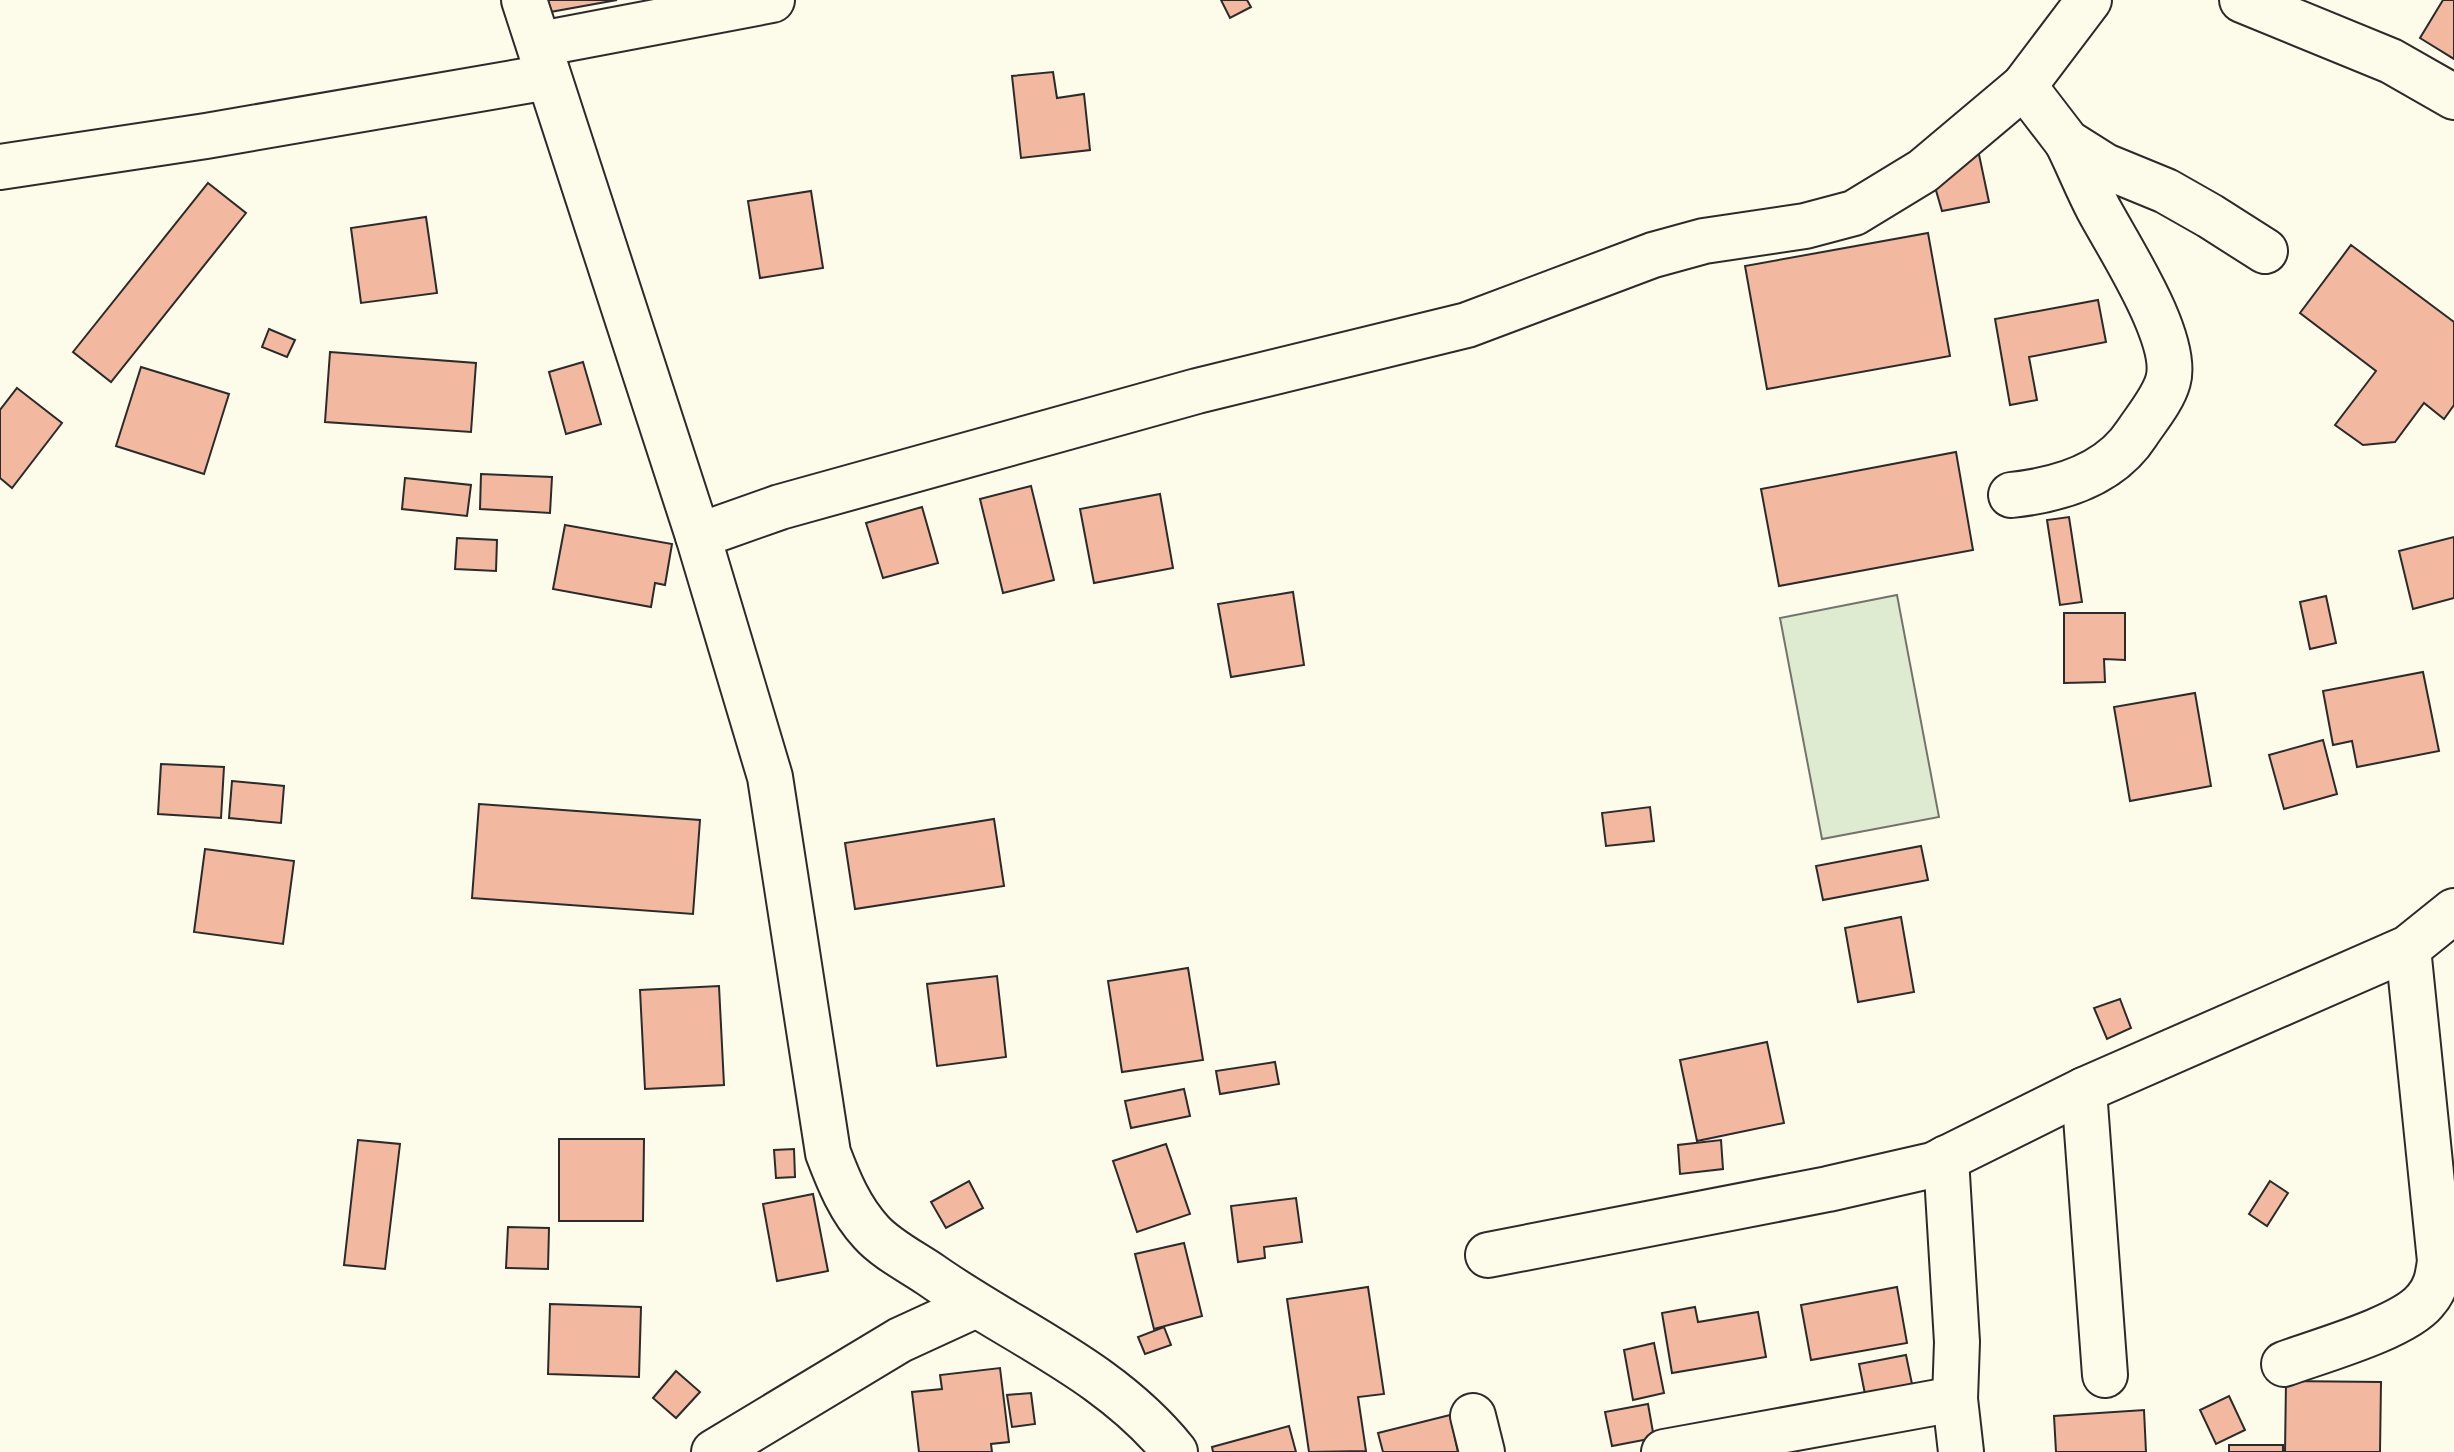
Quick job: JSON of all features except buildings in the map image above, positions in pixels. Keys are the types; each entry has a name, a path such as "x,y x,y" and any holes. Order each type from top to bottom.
{"street":[{"path":"524,0 698,536 770,777 828,1153 845,1196 873,1234 974,1306 1093,1374 1150,1420 1175,1452"},
{"path":"0,167 206,136 544,60 772,0"},
{"path":"698,536 780,507 1197,391 1467,325 1653,255 1704,241 1805,226 1854,213 1923,171 2024,86 2089,0"},
{"path":"2242,0 2391,61 2454,97"},
{"path":"2011,495 2075,481 2107,468 2131,443 2168,380 2167,353 2146,293 2096,204 2067,142 2024,86"},
{"path":"2067,142 2105,166 2166,191 2265,251"},
{"path":"1488,1255 1828,1189 1933,1165 2084,1090 2408,948 2454,911"},
{"path":"2284,1364 2402,1319 2424,1303 2437,1284 2440,1261 2408,948"},
{"path":"2084,1090 2105,1375"},
{"path":"1946,1158 1957,1342 1955,1399 1961,1452"},
{"path":"714,1452 900,1340 974,1306"},
{"path":"1664,1452 1955,1399"}],"green space":[{"path":"1897,595 1939,817 1822,839 1780,618"}]}
